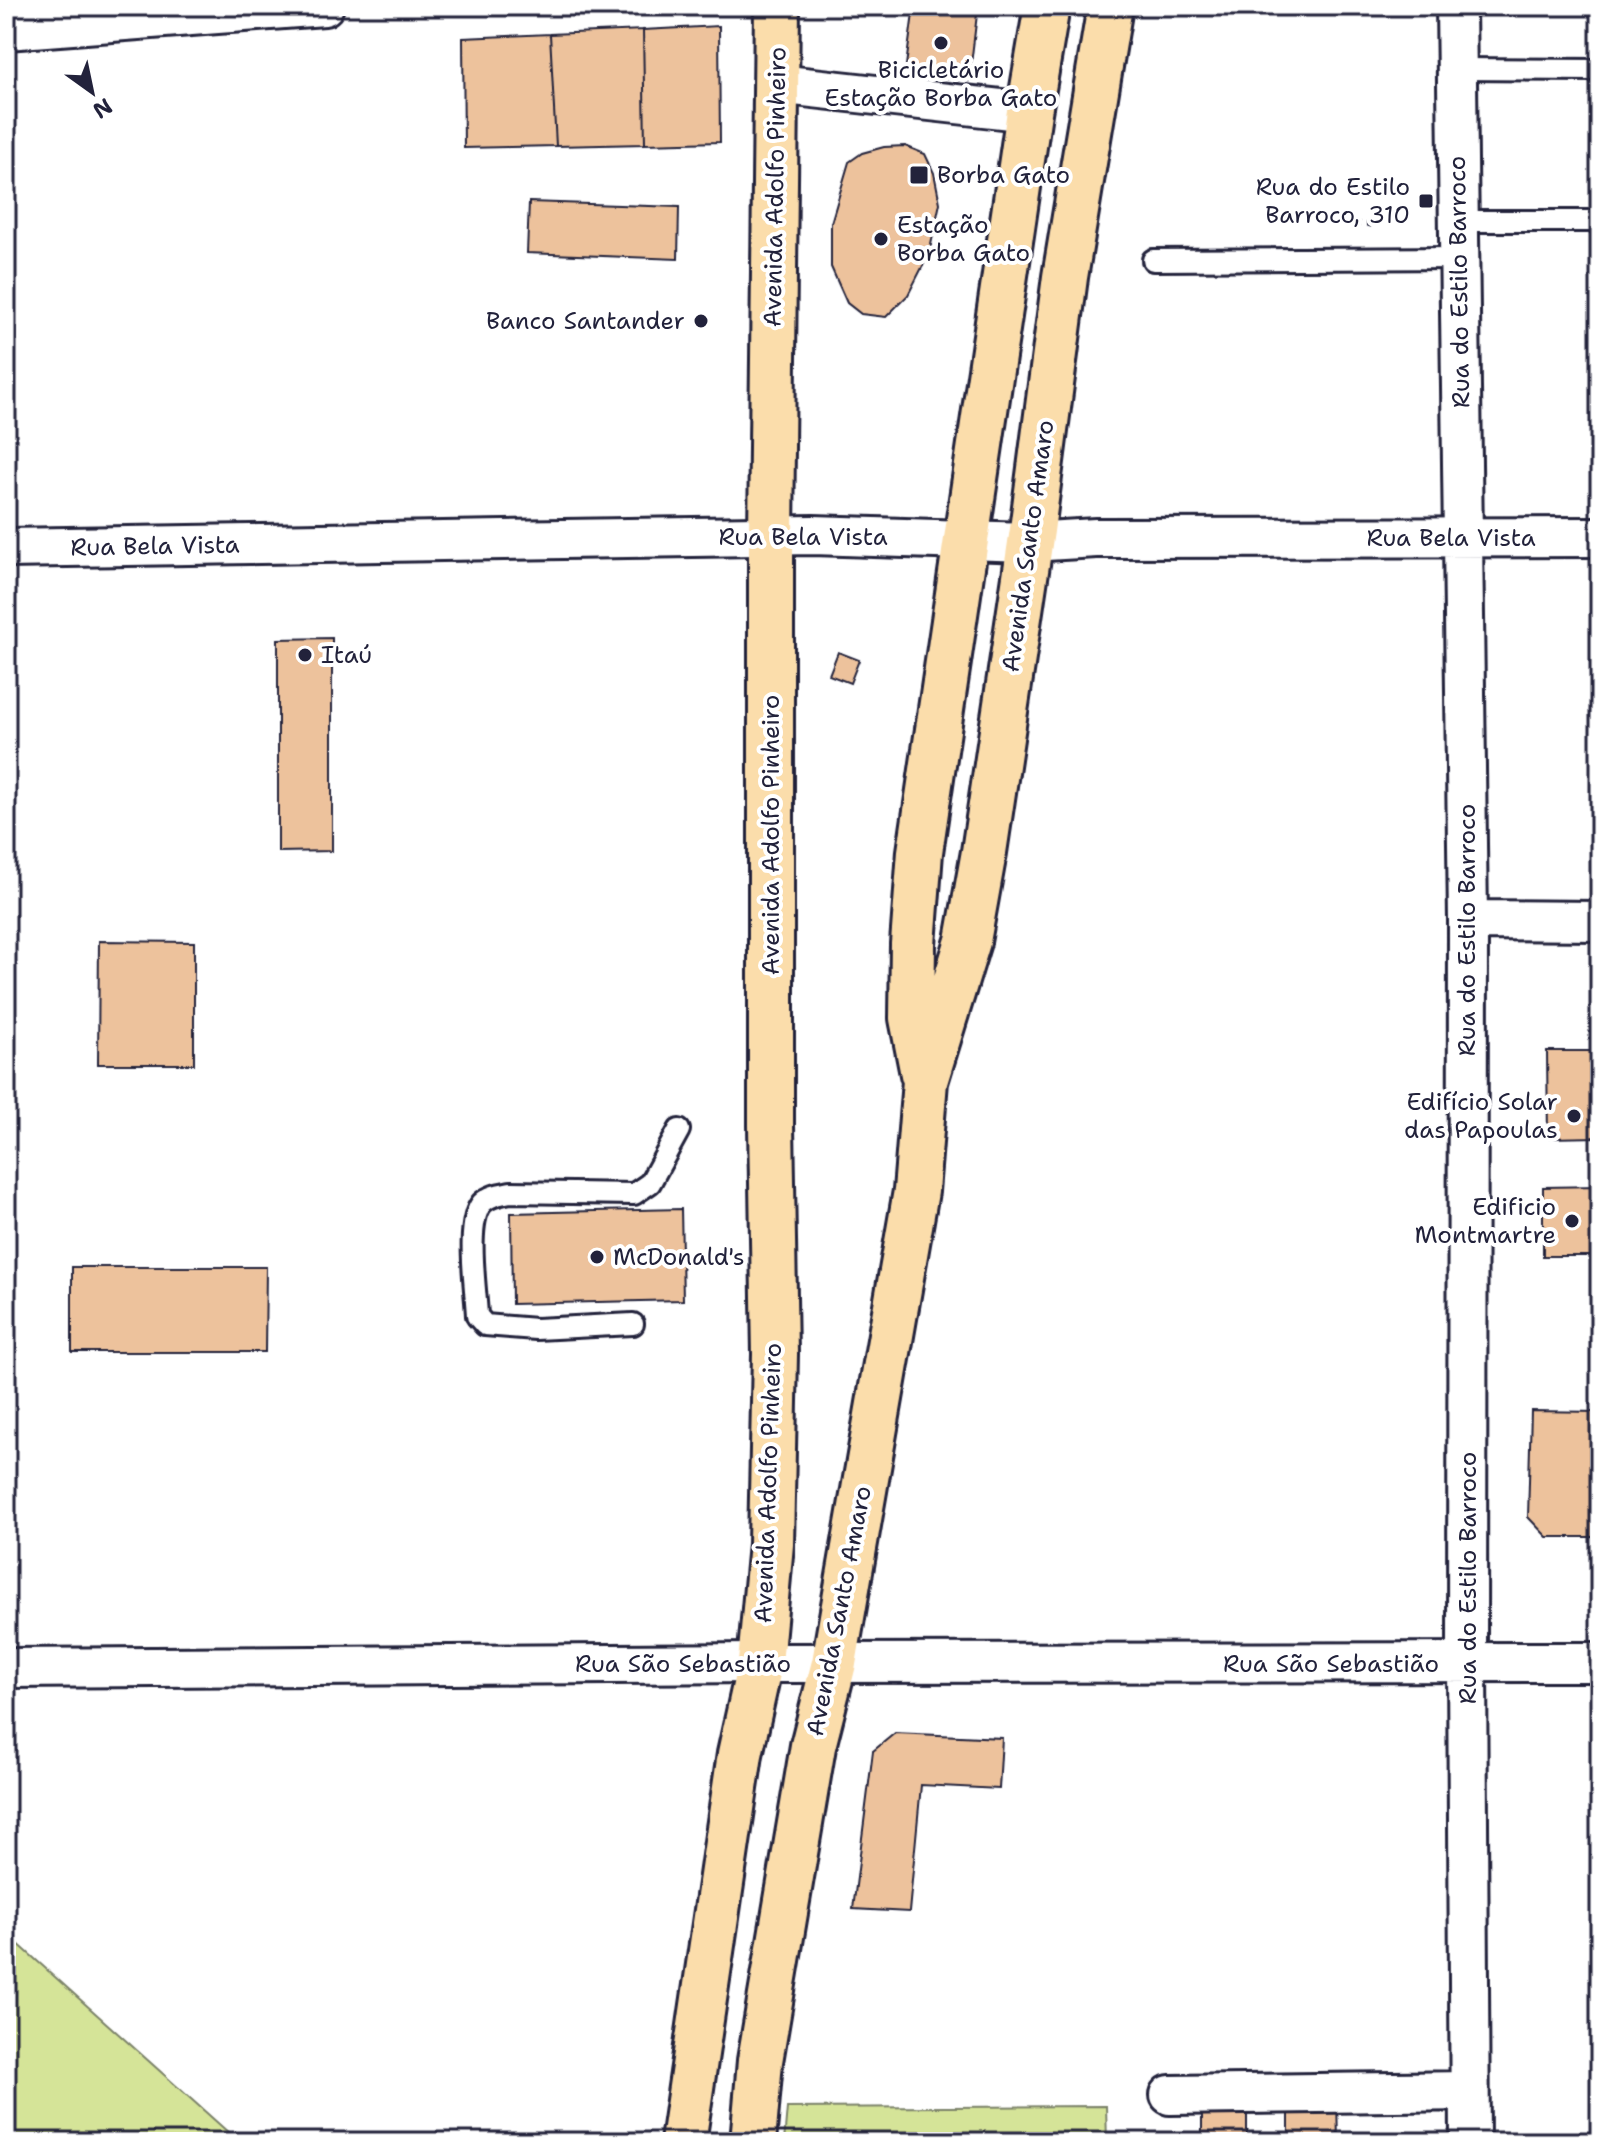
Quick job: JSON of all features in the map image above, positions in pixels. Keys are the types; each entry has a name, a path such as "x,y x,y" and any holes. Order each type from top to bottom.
{"main road":[{"name":"Avenida Adolfo Pinheiro","path":"760,1663 771,1544 775,1354 771,1125 771,536 777,6"},
{"name":"Avenida Santo Amaro","path":"925,1081 912,1018 913,944 920,852 1047,6"},
{"name":"Avenida Santo Amaro","path":"753,2142 760,2061 813,1746 834,1663 916,1191 925,1081 968,941 984,852 1065,277 1110,6"},
{"path":"683,2142 740,1754 760,1663"}],"street":[{"path":"6,30 324,6"},
{"name":"Rua do Estilo Barroco","path":"1456,6 1468,920 1470,2142"},
{"path":"777,84 1029,112"},
{"name":"Rua Bela Vista","path":"6,548 771,536 1029,542 1096,538 1600,537"},
{"path":"1468,920 1600,921"},
{"name":"Rua São Sebastião","path":"6,1668 1600,1662"},
{"path":"1170,2095 1469,2091"}],"lane":[{"path":"1456,69 1600,70"},
{"path":"1153,260 1458,240 1600,221"},
{"path":"633,1324 536,1329 485,1325 477,1316 473,1233 477,1214 482,1204 492,1196 511,1192 634,1194 650,1183 679,1130"}],"green space":[{"path":"6,1933 239,2142 6,2142"},
{"path":"1106,2106 1107,2142 784,2142 787,2108"}],"building":[{"name":"Bicicletário Estação Borba Gato","path":"914,6 977,14 969,81 905,73"},
{"path":"719,26 720,142 645,144 643,30"},
{"path":"643,30 645,144 556,146 550,34"},
{"path":"550,34 556,146 464,148 463,38"},
{"name":"Estação Borba Gato","path":"905,146 925,154 934,173 940,203 929,254 908,295 886,317 861,314 847,303 831,267 831,223 849,162 862,153"},
{"path":"529,202 679,207 678,259 527,253"},
{"path":"332,638 332,851 278,852 278,639"},
{"path":"838,652 859,660 850,683 829,675"},
{"path":"99,941 194,942 194,1064 98,1064"},
{"name":"Edifício Solar das Papoulas","path":"1547,1051 1600,1051 1600,1137 1548,1138"},
{"name":"Edificio Montmartre","path":"1600,1186 1600,1256 1543,1256 1543,1187"},
{"name":"McDonald's","path":"681,1209 683,1300 512,1304 511,1213"},
{"path":"72,1267 266,1267 265,1352 72,1352"},
{"path":"1531,1411 1600,1412 1598,1537 1547,1537 1528,1517"},
{"path":"895,1733 1002,1738 999,1789 921,1785 909,1912 853,1909 873,1751"},
{"path":"1289,2099 1337,2099 1338,2142 1202,2142 1202,2101 1247,2100 1247,2139 1289,2139"}],"place":[{"name":"Bicicletário Estação Borba Gato","path":"941,43"},
{"name":"Borba Gato","path":"919,175"},
{"name":"Rua do Estilo Barroco, 310","path":"1426,201"},
{"name":"Estação Borba Gato","path":"881,239"},
{"name":"Banco Santander","path":"701,321"},
{"name":"Itaú","path":"305,655"},
{"name":"Edifício Solar das Papoulas","path":"1574,1116"},
{"name":"Edificio Montmartre","path":"1572,1221"},
{"name":"McDonald's","path":"597,1257"}]}
